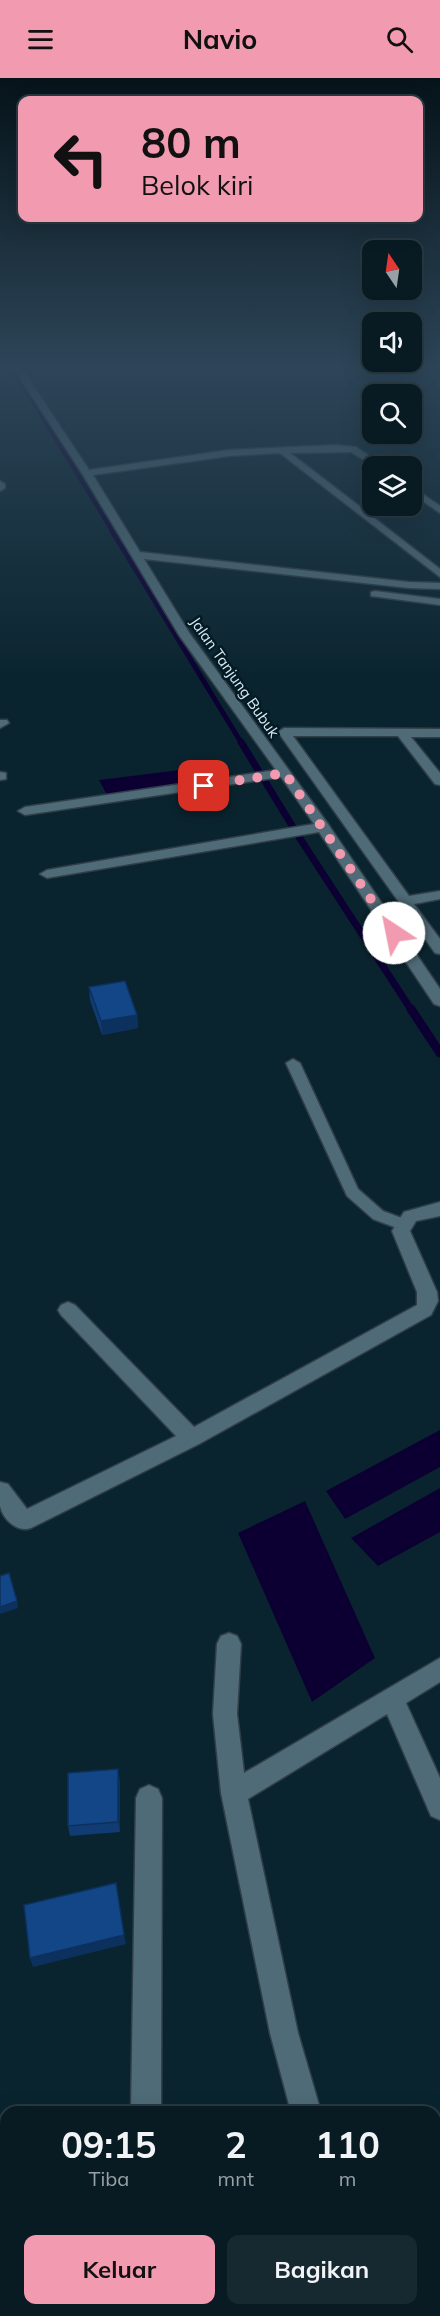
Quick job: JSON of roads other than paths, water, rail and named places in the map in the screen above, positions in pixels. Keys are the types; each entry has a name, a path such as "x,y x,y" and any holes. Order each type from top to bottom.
{"street":[{"name":"Jalan Tanjung Bubuk","path":"84,468 185,635 279,774 323,827 440,1001"},
{"path":"87,473 118,468"},
{"path":"305,468 362,512"},
{"path":"422,497 440,510"},
{"path":"422,502 428,501"},
{"path":"367,516 440,574"},
{"path":"137,555 397,584 440,586"},
{"path":"144,566 321,587"},
{"path":"369,593 440,602"},
{"path":"440,733 284,732 440,950"},
{"path":"401,732 440,781"},
{"path":"25,811 279,774"},
{"path":"47,874 323,827"},
{"path":"372,899 440,894"},
{"path":"0,1491 23,1521 192,1438 424,1310 429,1301 427,1292 400,1231 407,1218 440,1209"},
{"path":"68,1310 192,1438"},
{"path":"229,1644 225,1714 234,1793 284,2033 304,2106"},
{"path":"234,1793 440,1670"},
{"path":"392,1698 440,1807"},
{"path":"146,2106 149,1798"}],"lane":[{"path":"293,1063 352,1192 378,1215 402,1224"}],"waterway":[{"path":"74,468 113,532"},
{"path":"112,531 242,744"},
{"path":"241,742 299,837 412,1011"},
{"path":"411,1009 440,1053"}]}
